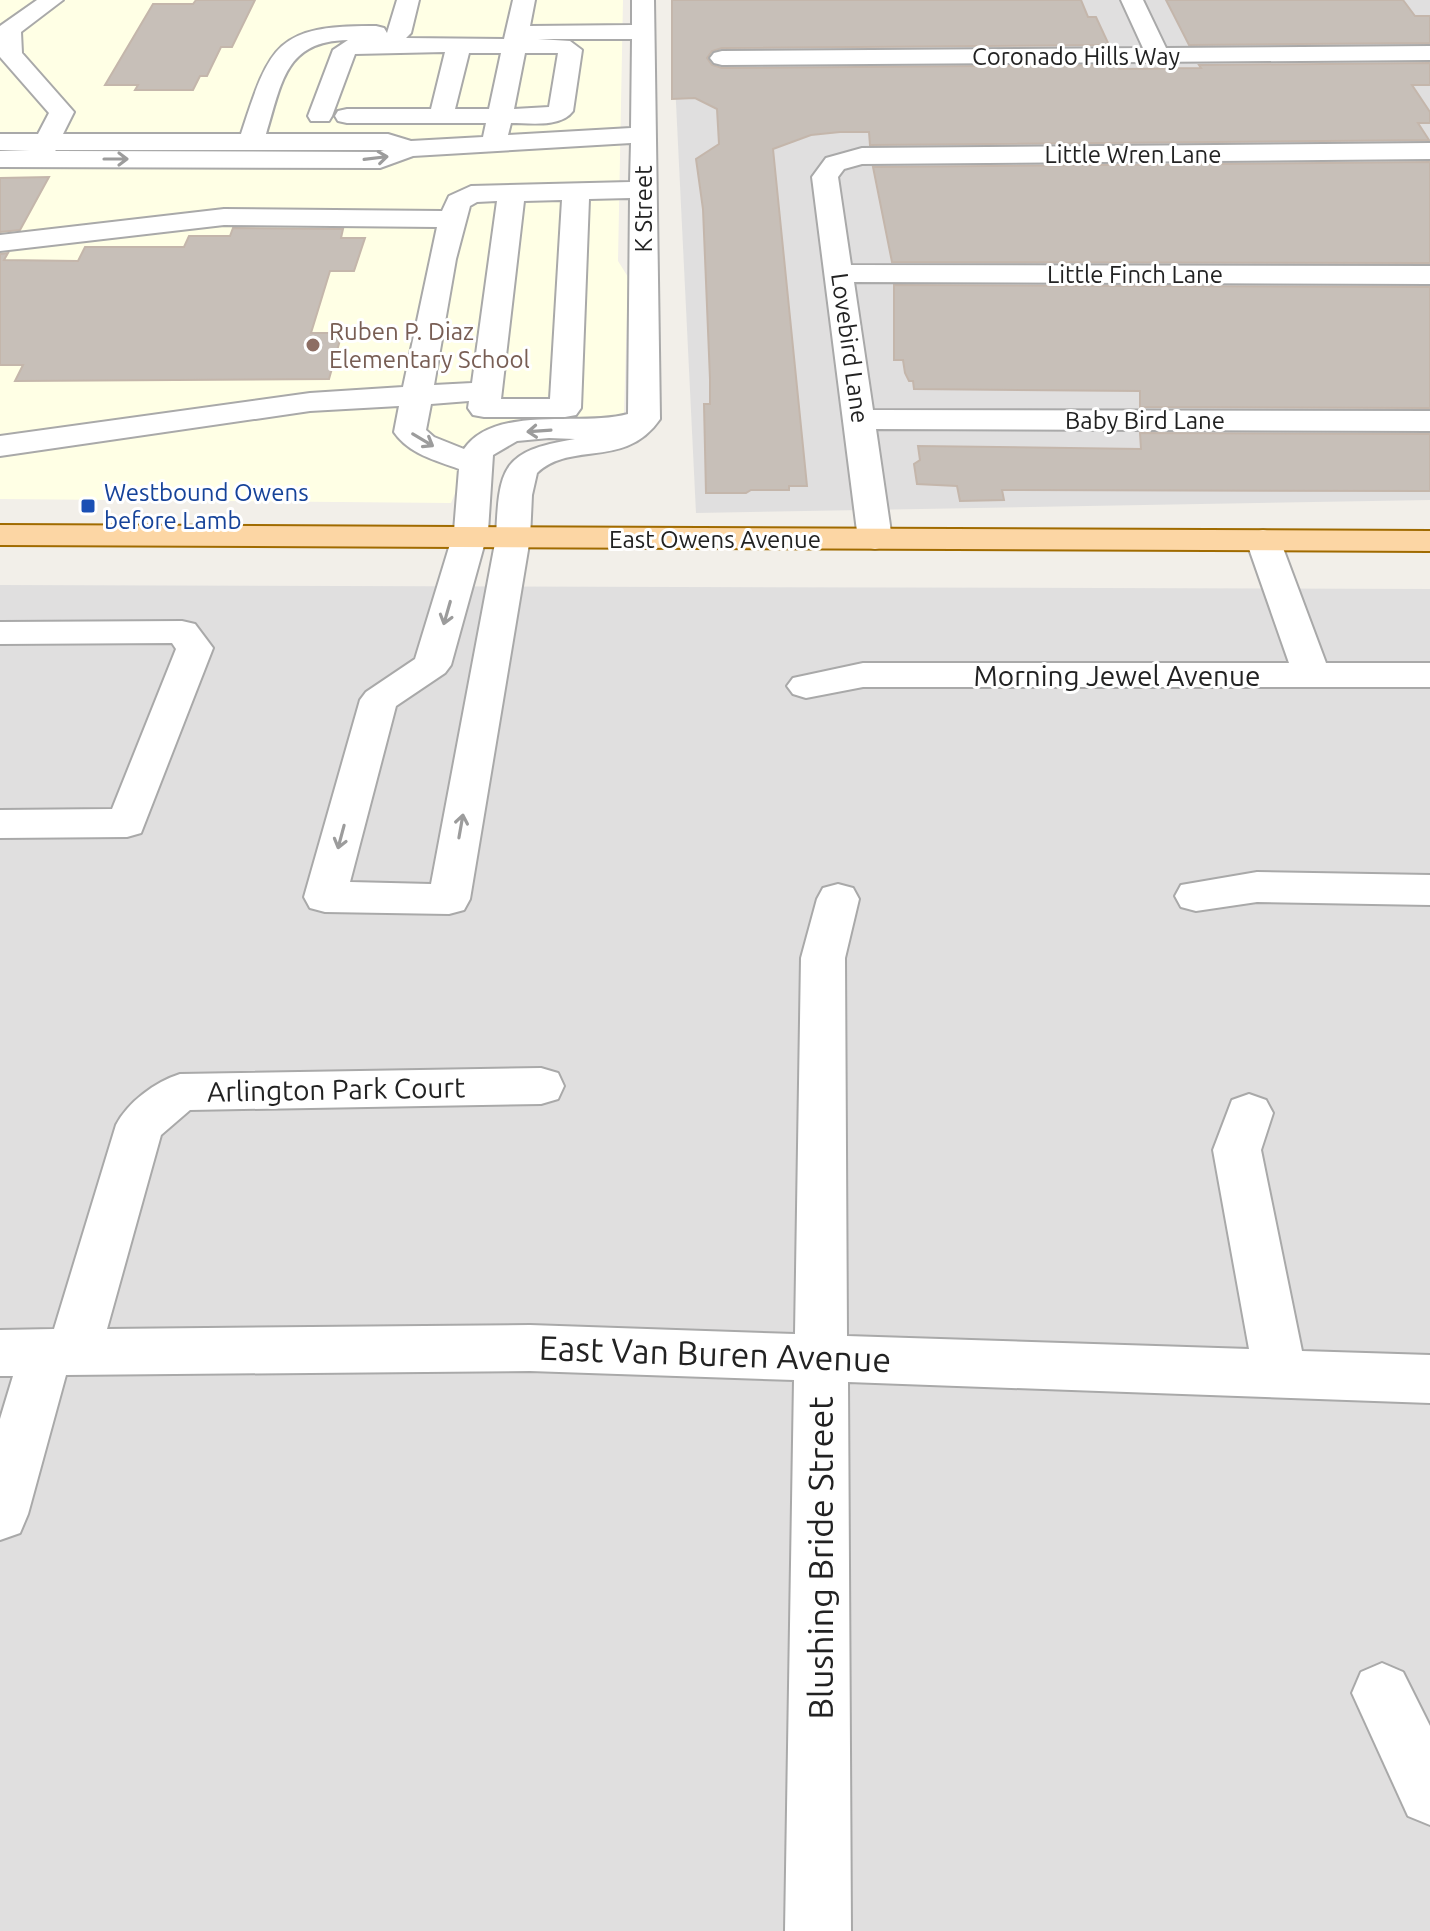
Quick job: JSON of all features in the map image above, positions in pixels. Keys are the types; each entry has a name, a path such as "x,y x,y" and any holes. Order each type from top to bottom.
{"main road":[{"name":"East Owens Avenue","path":"0,535 1430,541"}],"street":[{"path":"43,151 62,112 10,54 9,30 52,0"},
{"path":"381,116 408,0"},
{"name":"K Street","path":"643,0 644,419"},
{"path":"1132,0 1158,55"},
{"path":"320,116 345,50 356,45 578,15"},
{"path":"250,144 277,68 295,44 330,34 459,45 520,23 643,32"},
{"path":"494,143 520,23"},
{"path":"260,116 546,116 561,111 570,50 520,23"},
{"path":"441,116 459,45"},
{"name":"Coronado Hills Way","path":"722,58 1430,53"},
{"path":"0,142 43,151 380,160 409,149 643,135"},
{"path":"0,159 43,151 250,144 388,142 409,149"},
{"name":"Little Wren Lane","path":"837,162 862,156 1430,151"},
{"name":"Lovebird Lane","path":"837,162 827,169 825,177 875,539"},
{"path":"472,463 423,444 410,432 458,202 471,194 643,190"},
{"path":"512,192 484,408 565,408 576,191"},
{"path":"0,243 224,217 453,219"},
{"name":"Little Finch Lane","path":"839,273 1430,275"},
{"path":"0,446 310,402 487,391"},
{"path":"472,463 492,440 519,432 611,428 644,419"},
{"path":"472,463 476,485 469,538 432,665 379,700 325,897 449,899 513,538 514,500 523,468 540,455 585,448 627,436 644,419"},
{"name":"Baby Bird Lane","path":"860,419 1430,421"},
{"path":"1263,540 1311,674"},
{"path":"0,633 182,632 195,648 127,823 0,824"},
{"name":"Morning Jewel Avenue","path":"806,686 863,675 1430,675"},
{"path":"1196,896 1257,887 1430,890"},
{"name":"Blushing Bride Street","path":"818,1931 823,958 838,899"},
{"name":"Arlington Park Court","path":"0,1514 40,1353 140,1125 180,1092 541,1086"},
{"path":"1249,1113 1237,1150 1280,1373"},
{"name":"East Van Buren Avenue","path":"40,1353 530,1348 821,1355 1430,1379"},
{"path":"1382,1693 1430,1794"}],"shaded area":[{"name":"Ruben P. Diaz Elementary School","path":"0,0 623,0 618,261 628,277 624,413 616,425 476,443 451,503 0,499"},
{"path":"671,0 1430,0 1430,500 696,513"},
{"path":"0,585 1430,589 1430,1931 0,1931"}],"building":[{"path":"196,0 255,0 232,47 221,47 207,76 200,76 193,90 135,90 138,85 105,85 153,4 193,4"},
{"path":"672,0 1081,0 1088,17 1096,17 1109,45 722,48 712,51 707,58 712,65 722,68 1118,65 1119,69 1201,68 1199,65 1430,63 1430,85 1412,85 1430,112 1430,123 1418,123 1429,140 870,145 869,132 840,132 811,135 773,149 807,486 789,486 789,490 751,490 746,493 706,493 704,404 710,404 710,379 703,209 696,159 719,144 717,109 695,98 672,99"},
{"path":"1166,0 1403,0 1415,16 1430,16 1430,43 1189,45"},
{"path":"1430,162 1430,263 892,262 873,167"},
{"path":"49,177 20,230 0,232 0,178"},
{"path":"233,228 343,229 341,238 365,238 354,271 330,271 311,333 342,333 329,379 15,381 23,365 0,365 0,254 8,253 4,260 78,261 85,247 184,247 189,236 230,236"},
{"path":"894,285 1430,287 1430,408 1140,407 1140,391 914,389 913,381 909,381 905,373 903,360 894,360"},
{"path":"1140,433 1430,434 1430,491 1002,490 1004,500 960,501 957,486 917,484 914,464 920,460 918,446 1141,449"}],"place":[{"name":"Ruben P. Diaz Elementary School","path":"313,345"},
{"name":"Westbound Owens before Lamb","path":"88,506"}]}
